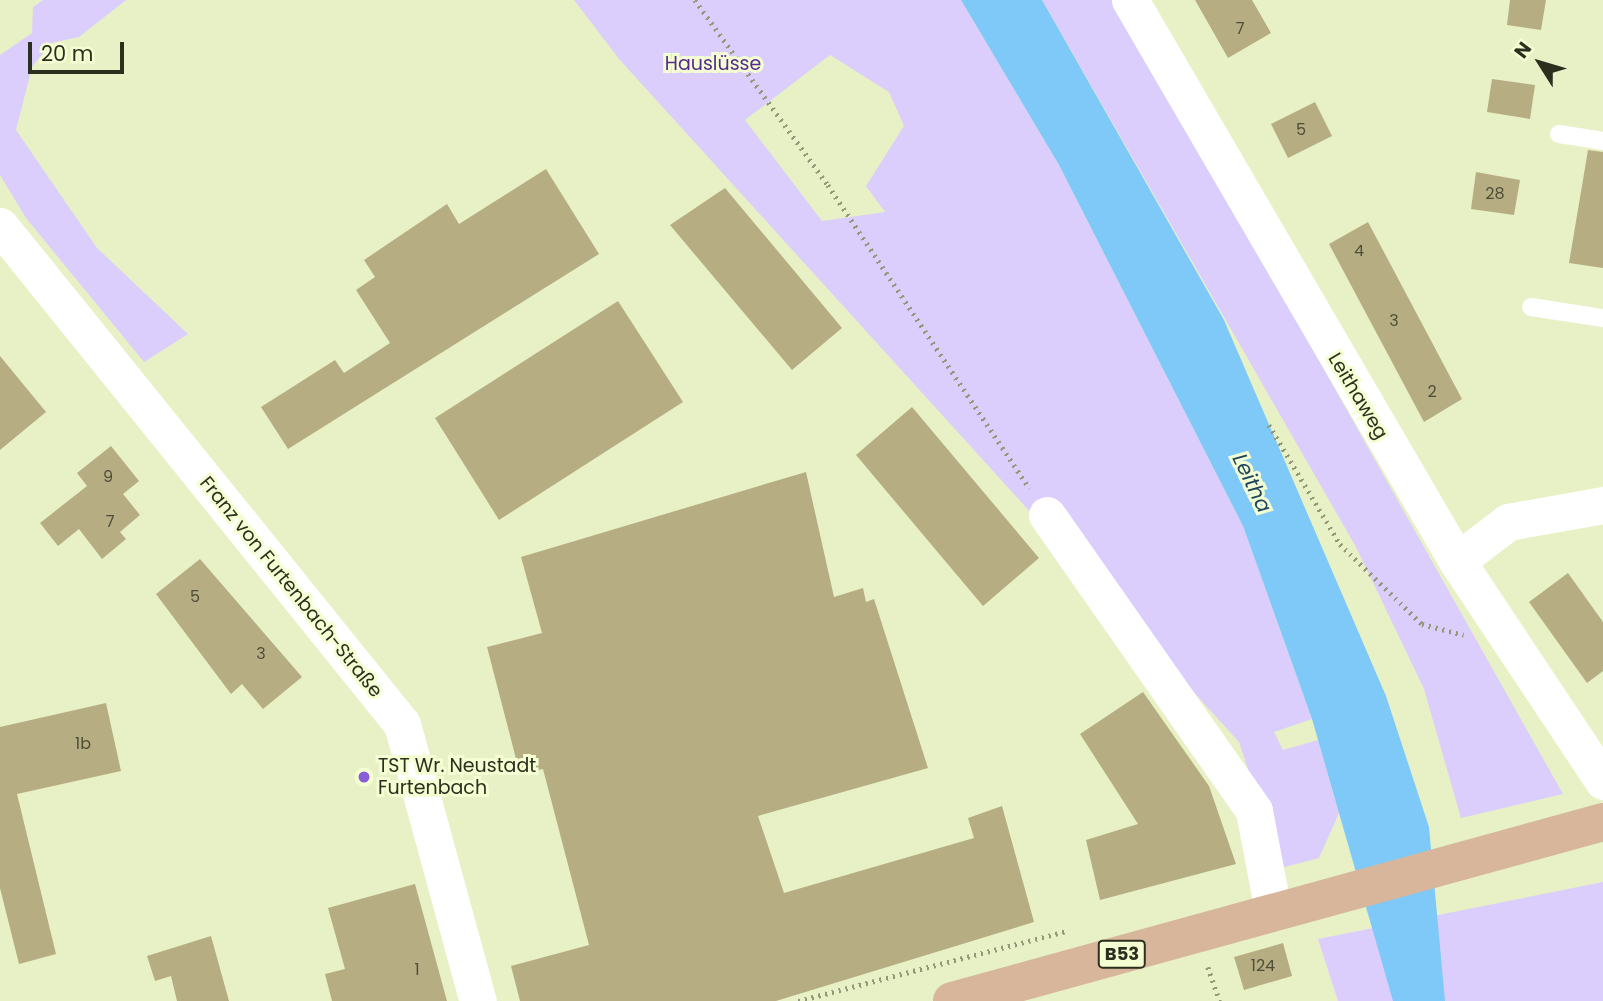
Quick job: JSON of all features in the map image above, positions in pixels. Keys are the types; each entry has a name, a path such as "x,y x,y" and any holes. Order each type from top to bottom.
{"main road":[{"name":"B53","path":"965,999 1603,822"}],"street":[{"name":"Leithaweg","path":"1130,0 1457,561 1603,781"},
{"name":"Franz von Furtenbach-Straße","path":"0,226 402,724 478,1001"},
{"path":"1457,561 1508,522 1603,505"},
{"path":"1047,515 1254,811 1284,909"}],"lane":[{"path":"1559,134 1603,141"},
{"path":"1531,307 1603,318"}],"path":[{"path":"695,0 828,185 1047,515"},
{"path":"1269,425 1340,544 1422,624 1516,649"},
{"path":"798,1001 995,948"}],"green space":[{"path":"43,0 126,0 79,37 51,43 32,67 16,130 97,248 188,334 144,362 26,218 0,175 0,55 32,33 33,7"},
{"name":"Hauslüsse","path":"574,0 961,0 1059,165 1243,526 1312,719 1274,732 1283,750 1318,740 1339,813 1319,858 1281,868 1239,742 619,59","holes":["830,55 889,92 904,126 866,186 885,212 822,221 745,120"]},
{"path":"1042,0 1116,0 1563,794 1461,818 1424,689 1356,547"},
{"path":"1603,882 1603,1001 1338,1001 1318,939"}],"water":[{"name":"Leitha","path":"961,0 1042,0 1224,320 1386,696 1429,827 1445,1001 1393,1001 1312,719 1243,526 1059,165"}],"building":[{"path":"1195,0 1252,0 1271,33 1228,58"},
{"path":"1510,0 1546,0 1541,30 1507,25"},
{"path":"1492,79 1535,85 1530,119 1487,112"},
{"path":"1315,102 1332,136 1288,158 1271,124"},
{"path":"1588,150 1603,152 1603,268 1569,263"},
{"path":"546,169 599,254 288,449 261,407 335,360 344,373 390,343 356,290 375,277 364,260 447,204 459,224"},
{"path":"1476,172 1520,180 1514,215 1471,209"},
{"path":"725,188 842,328 792,370 670,225"},
{"path":"1368,222 1462,399 1424,422 1329,244"},
{"path":"618,301 683,402 499,520 435,418"},
{"path":"0,356 46,412 0,450"},
{"path":"912,407 1039,558 983,606 856,455"},
{"path":"111,446 139,481 123,494 140,515 120,532 126,539 102,559 79,529 58,546 40,523 87,486 77,473"},
{"path":"806,472 834,597 863,588 866,602 874,599 928,768 758,816 784,893 974,838 968,818 1002,806 1034,922 776,1001 520,1001 511,966 589,945 543,769 520,774 487,647 542,633 521,557"},
{"path":"200,559 302,677 263,709 242,684 231,694 156,594"},
{"path":"1568,573 1603,622 1603,671 1587,683 1529,602"},
{"path":"1143,692 1209,786 1236,864 1100,900 1086,840 1138,824 1080,734"},
{"path":"106,703 121,771 17,794 56,954 19,964 0,888 0,727"},
{"path":"415,884 447,1001 332,1001 325,974 345,969 328,908"},
{"path":"211,936 229,1001 177,1001 171,976 155,981 147,956"},
{"path":"1283,943 1292,976 1244,990 1234,957"}],"place":[{"name":"TST Wr. Neustadt Furtenbach","path":"364,777"}]}
